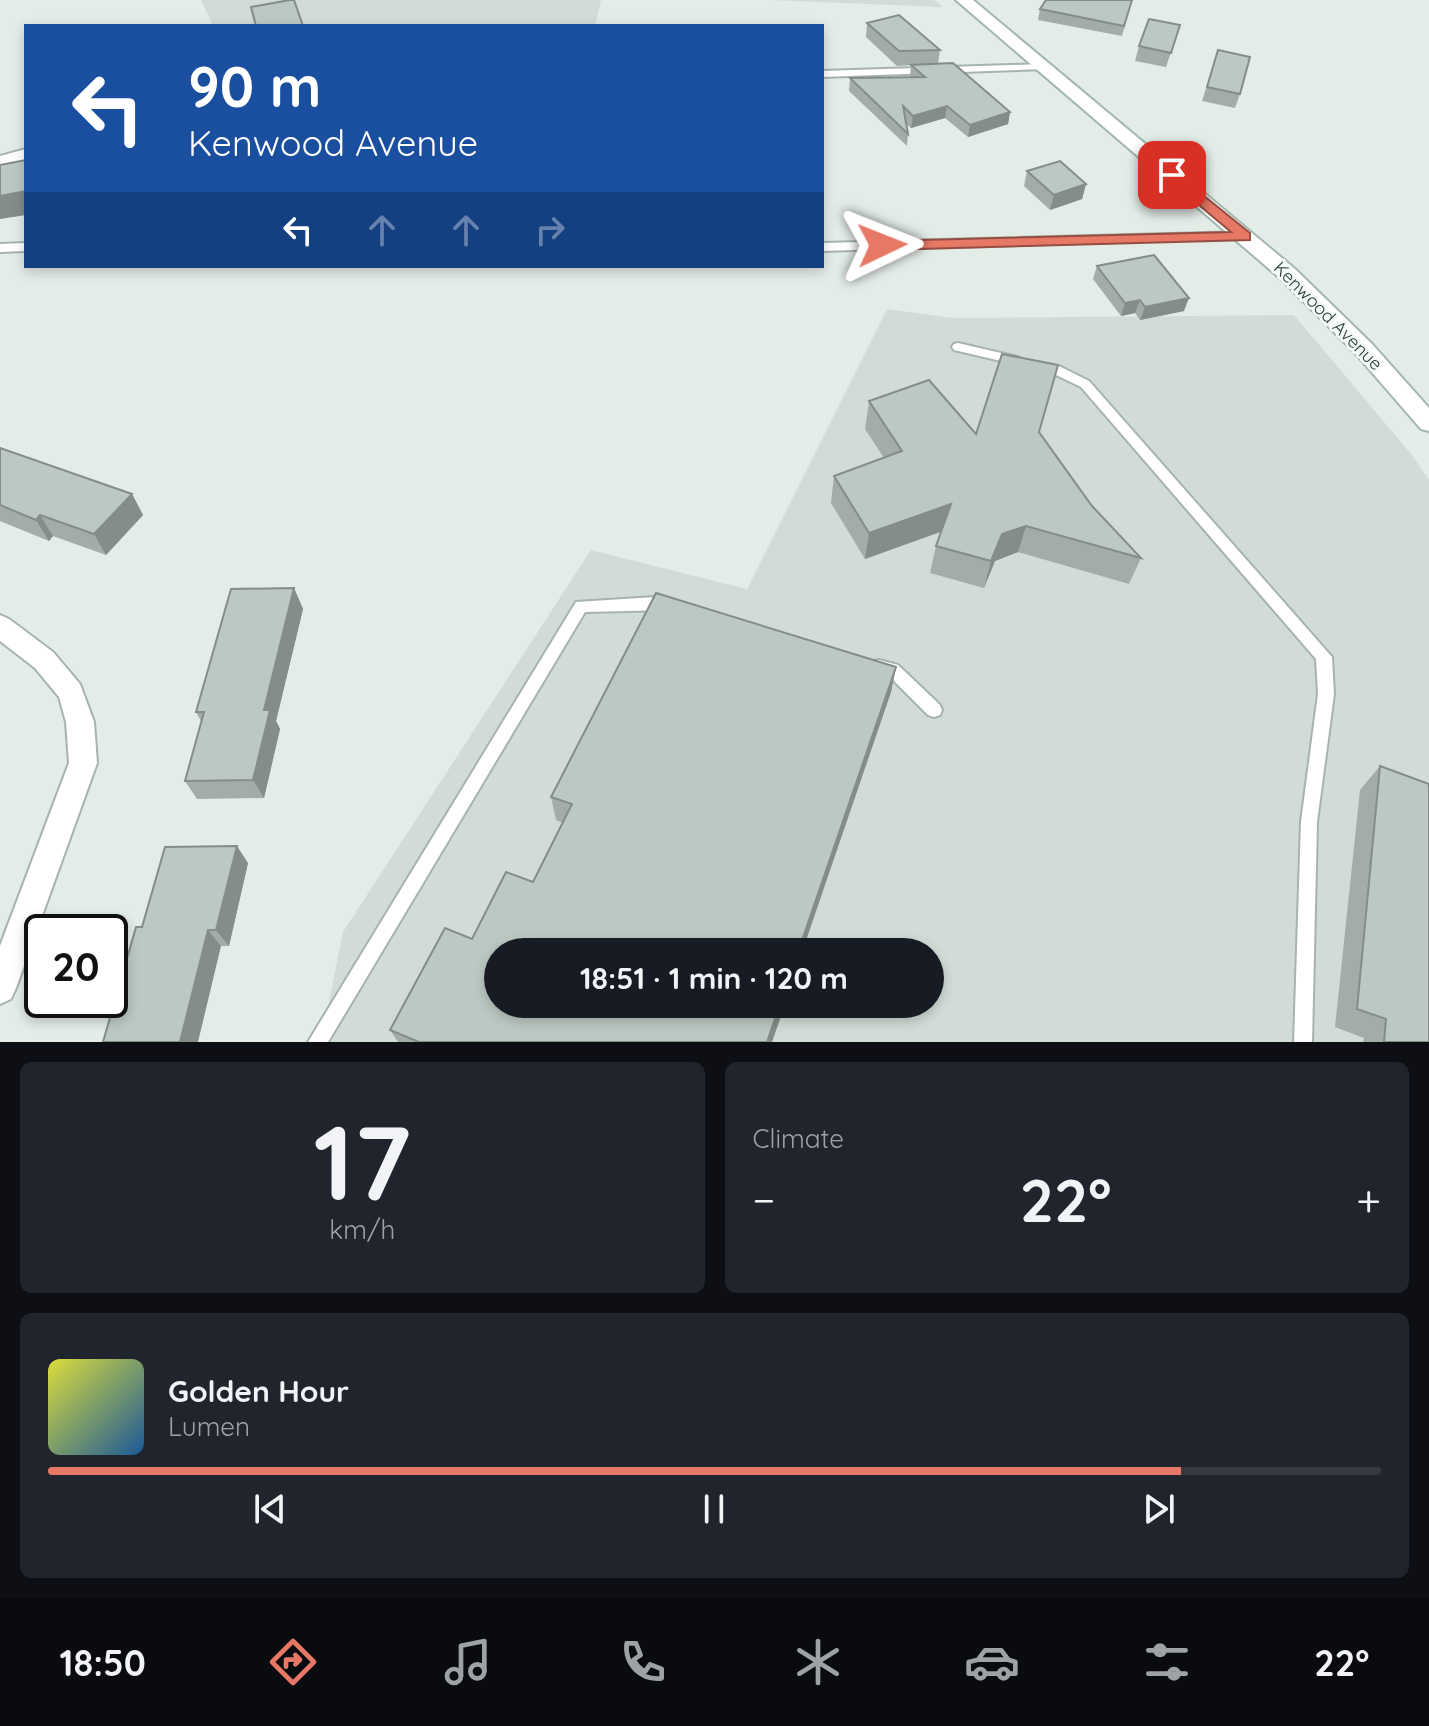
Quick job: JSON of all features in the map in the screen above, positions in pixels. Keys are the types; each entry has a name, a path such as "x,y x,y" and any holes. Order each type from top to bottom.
{"main road":[{"name":"Kenwood Avenue","path":"964,0 1245,236 1340,324 1429,423"},
{"path":"0,162 24,155"},
{"path":"0,626 44,660 71,692 80,722 83,763 0,988"}],"lane":[{"path":"824,74 1044,67"},
{"path":"824,247 1245,236"},
{"path":"0,248 24,247"},
{"path":"958,347 1057,370 1085,384 1324,657 1326,694 1309,822 1303,1042"},
{"path":"317,1042 581,606 655,603 685,611"},
{"path":"863,662 893,670 934,710"}],"shaded area":[{"path":"201,0 601,0 595,24 212,24"},
{"path":"769,0 934,0 943,7"},
{"path":"887,309 953,318 1294,315 1411,454 1429,480 1429,1042 321,1042 343,932 591,550 747,589"}],"building":[{"path":"294,0 302,24 255,24 251,7"},
{"path":"1046,0 1132,0 1124,26 1040,9"},
{"path":"899,15 940,50 899,51 867,23"},
{"path":"1149,19 1180,25 1171,53 1139,46"},
{"path":"1218,50 1250,57 1240,94 1207,87"},
{"path":"953,63 1010,112 970,125 947,106 913,116 903,106 908,134 850,78 925,77 911,65"},
{"path":"24,160 24,191 0,196 0,165"},
{"path":"1060,161 1086,184 1054,195 1027,171"},
{"path":"1154,255 1189,298 1145,307 1140,300 1125,303 1097,266"},
{"path":"1002,354 1058,365 1039,432 1092,506 1141,558 1026,526 1002,534 991,561 936,546 951,504 869,533 834,476 902,451 869,401 929,380 976,434"},
{"path":"0,448 132,494 94,534 40,515 36,520 0,505"},
{"path":"294,588 264,710 270,710 253,780 185,781 204,712 196,712 231,589"},
{"path":"656,593 896,667 803,938 484,938 484,1018 775,1018 767,1042 419,1042 390,1030 445,928 472,939 506,872 533,882 572,804 551,797"},
{"path":"1380,766 1429,784 1429,1042 1384,1042 1386,1019 1357,1009"},
{"path":"237,846 216,930 208,930 180,1042 103,1042 110,1018 128,1018 128,955 136,927 142,927 165,847"}],"route":[{"path":"882,245 1245,236 1172,175"}]}
